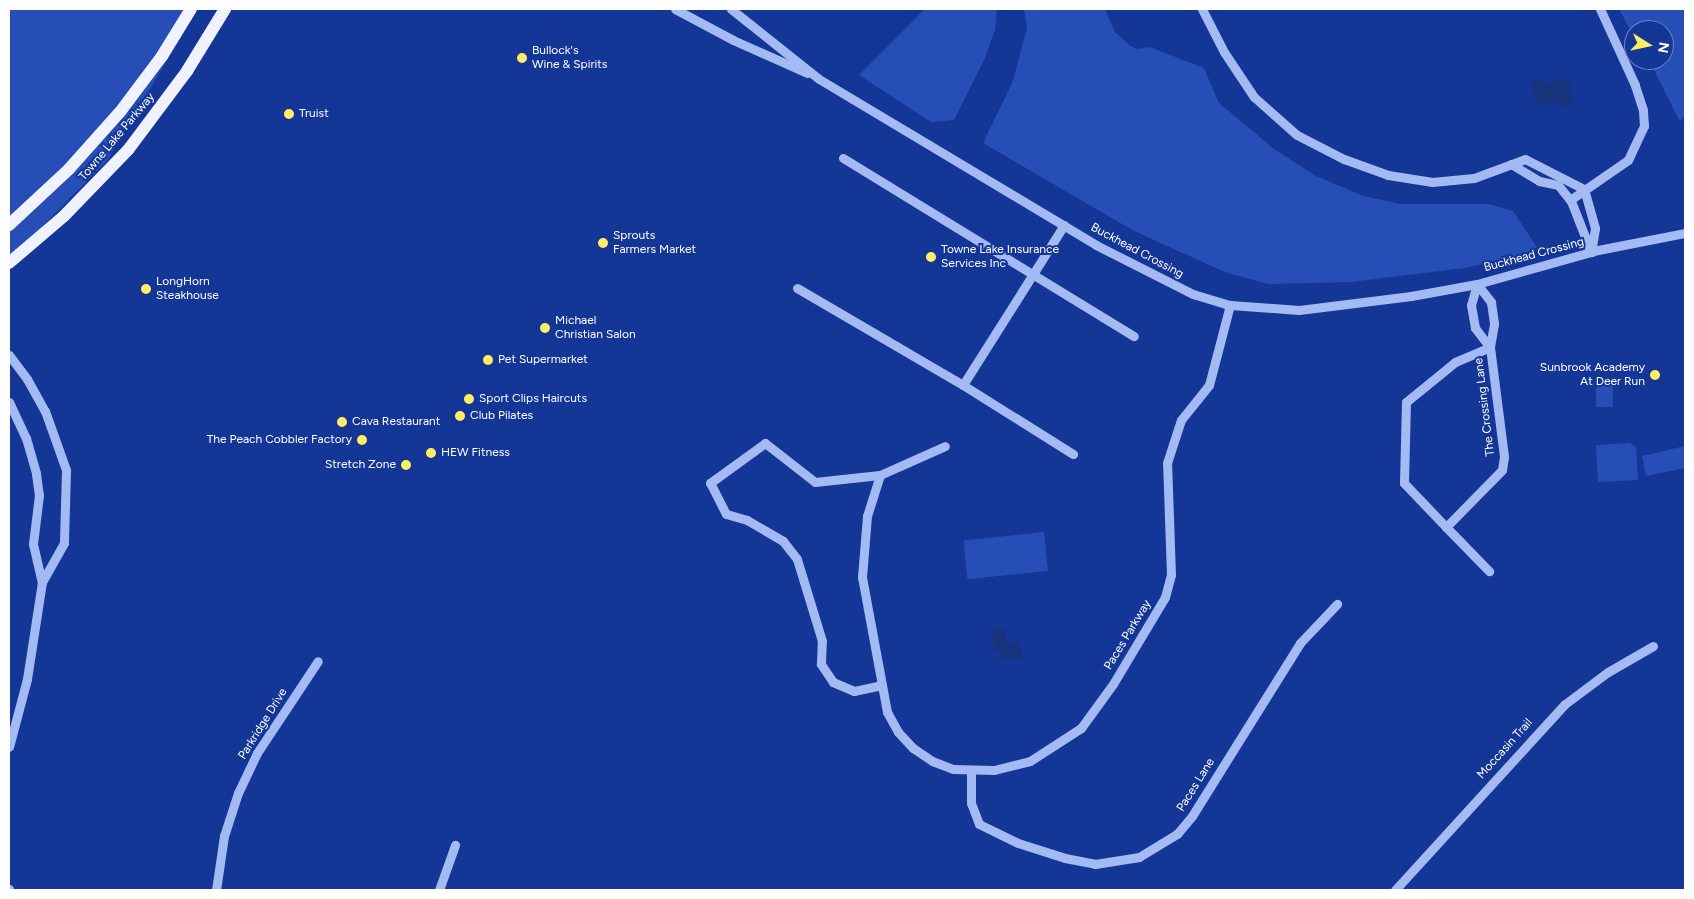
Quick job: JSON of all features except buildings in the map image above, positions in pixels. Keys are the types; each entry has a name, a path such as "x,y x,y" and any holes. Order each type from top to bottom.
{"main road":[{"name":"Towne Lake Parkway","path":"9,225 69,169 120,112 162,56 191,9"},
{"name":"Towne Lake Parkway","path":"9,263 64,216 128,150 187,71 225,9"}],"street":[{"name":"Buckhead Crossing","path":"675,9 733,40 819,78 1147,274 1193,294 1230,305 1276,309 1323,308 1477,284 1591,252 1685,232"},
{"name":"Buckhead Crossing","path":"731,9 819,78"},
{"path":"1202,9 1224,52 1254,98 1297,135 1336,155 1388,175 1432,182 1474,178 1525,160 1584,189 1595,228 1591,252"},
{"path":"1570,200 1628,160 1644,126 1643,110 1635,85 1600,9"},
{"path":"843,158 1034,273 1134,336"},
{"path":"1511,164 1539,181 1558,185 1570,200 1591,252"},
{"path":"963,385 1064,225"},
{"name":"The Crossing Lane","path":"1477,284 1471,305 1475,328 1490,348"},
{"name":"The Crossing Lane","path":"1477,284 1491,302 1494,324 1490,348 1504,457 1502,470 1446,528 1404,483 1406,402 1456,362 1490,348"},
{"path":"796,288 963,385 1072,454"},
{"name":"Paces Parkway","path":"880,475 867,516 862,577 887,712 898,732 913,748 932,761 971,771 994,770 1030,760 1081,728 1113,684 1166,597 1171,575 1167,463 1181,420 1209,385 1230,305"},
{"path":"9,355 27,379 45,411 66,470 64,543 42,582 27,679 9,747"},
{"path":"9,402 26,438 36,474 38,495 33,544 42,582"},
{"path":"882,685 854,691 834,682 821,664 822,641 797,559 783,541 747,520 726,514 710,484 765,443 815,482 880,475 946,446"},
{"path":"1446,528 1489,570"},
{"name":"Paces Lane","path":"971,771 971,803 980,824 1018,843 1065,858 1095,864 1139,857 1177,834 1192,816 1300,643 1336,604"},
{"name":"Moccasin Trail","path":"1395,890 1565,704 1608,672 1653,646"},
{"name":"Parkridge Drive","path":"216,890 224,836 241,786 265,740 318,661"},
{"path":"439,890 455,845"}],"shaded area":[{"path":"9,9 192,9 180,39 107,161 9,260"},
{"path":"925,9 997,9 995,30 984,60 954,120 931,122 859,75"},
{"path":"1024,9 1105,9 1115,32 1129,45 1137,49 1150,47 1204,68 1219,103 1274,149 1316,176 1364,196 1401,204 1489,204 1513,211 1537,247 1524,256 1464,268 1351,282 1268,284 1227,273 1134,231 983,143 1013,81 1027,28"},
{"path":"1619,9 1685,9 1685,115 1680,122 1654,70 1674,70 1674,20 1625,20"},
{"path":"1539,78 1553,85 1558,78 1567,79 1571,85 1568,92 1574,98 1569,106 1564,108 1551,101 1543,106 1536,104 1530,84"},
{"path":"1596,381 1613,381 1613,407 1596,407"},
{"path":"1630,443 1636,447 1638,480 1598,482 1596,445"},
{"path":"1685,446 1685,468 1646,476 1642,456"},
{"path":"1044,532 1048,571 968,579 963,540"},
{"path":"998,627 998,630 1005,629 1006,643 1019,642 1023,658 1002,660 1001,652 995,653 992,628"}],"place":[{"name":"Bullock's Wine & Spirits","path":"522,58"},
{"name":"Truist","path":"289,114"},
{"name":"Sprouts Farmers Market","path":"603,243"},
{"name":"Towne Lake Insurance Services Inc","path":"931,257"},
{"name":"LongHorn Steakhouse","path":"146,289"},
{"name":"Michael Christian Salon","path":"545,328"},
{"name":"Pet Supermarket","path":"488,360"},
{"name":"Sunbrook Academy At Deer Run","path":"1655,375"},
{"name":"Sport Clips Haircuts","path":"469,399"},
{"name":"Club Pilates","path":"460,416"},
{"name":"Cava Restaurant","path":"342,422"},
{"name":"The Peach Cobbler Factory","path":"362,440"},
{"name":"HEW Fitness","path":"431,453"},
{"name":"Stretch Zone","path":"406,465"}]}
